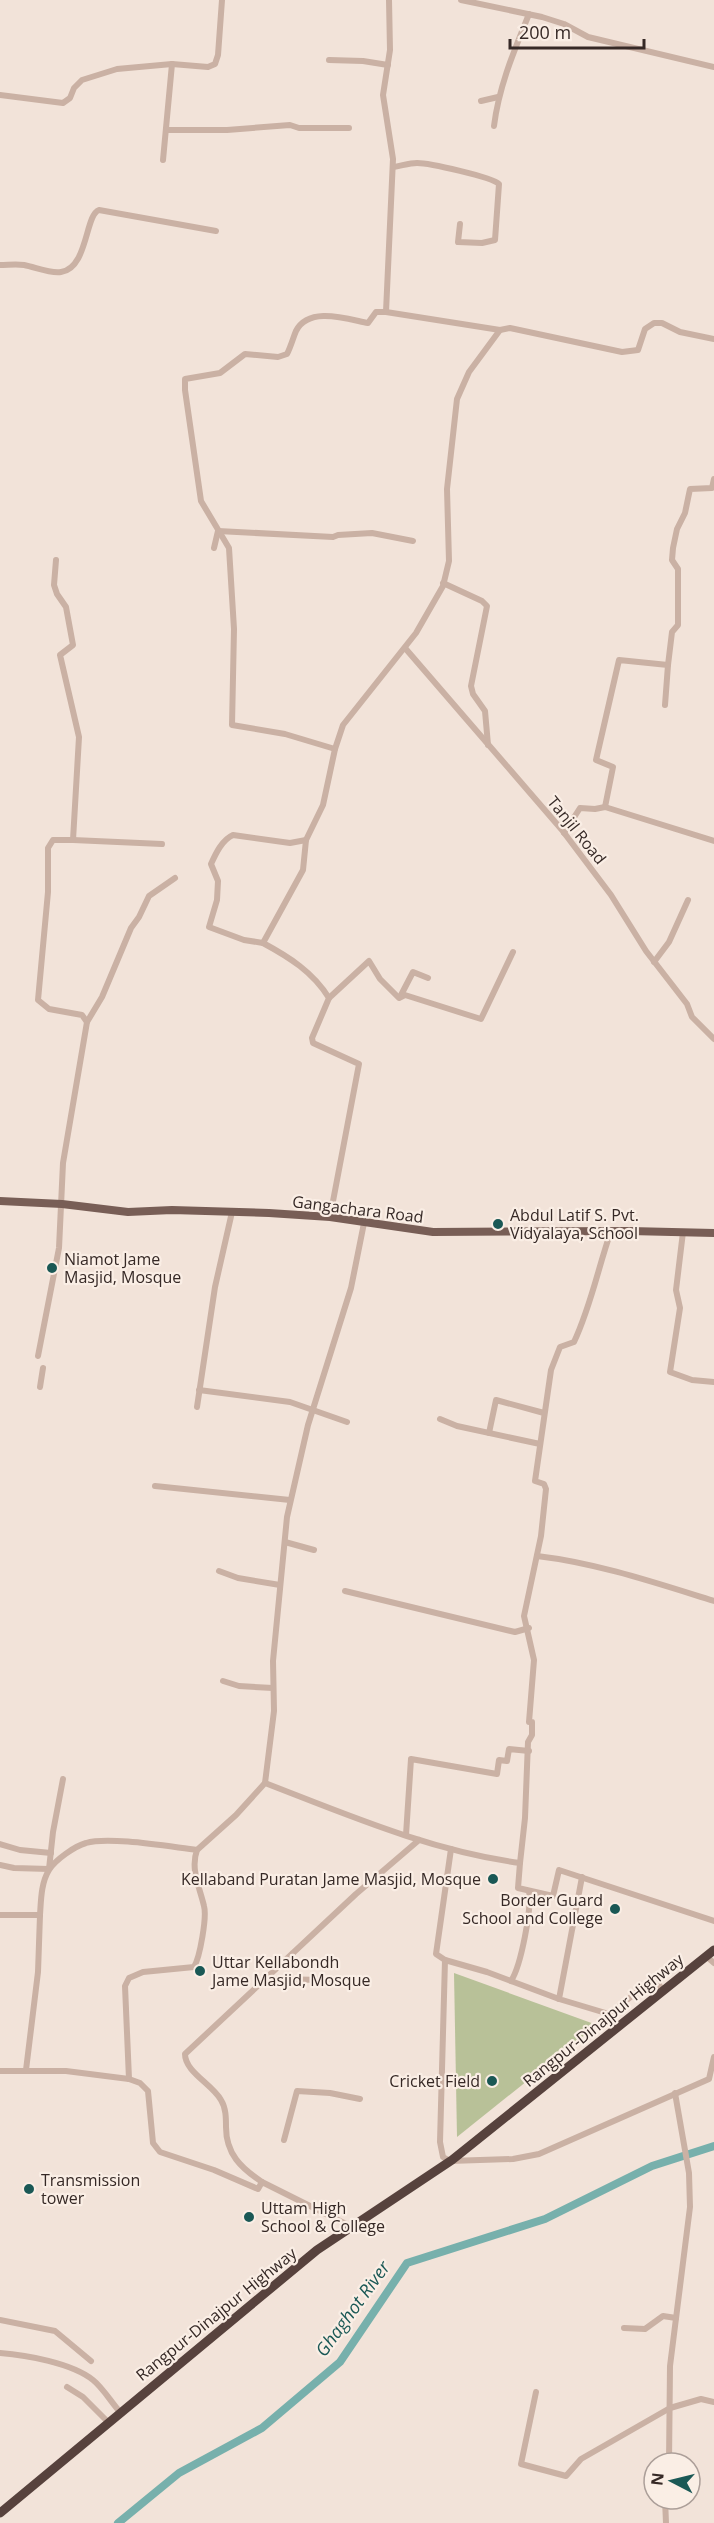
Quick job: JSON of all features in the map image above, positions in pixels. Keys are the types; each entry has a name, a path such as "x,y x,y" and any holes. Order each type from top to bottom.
{"highway":[{"name":"Rangpur-Dinajpur Highway","path":"0,2512 317,2250 450,2161 714,1950"}],"main road":[{"name":"Gangachara Road","path":"0,1201 62,1204 128,1212 172,1210 330,1217 433,1232 714,1233"}],"street":[{"path":"0,95 63,103 70,98 74,88 82,80 117,69 172,64 208,67 215,64 222,0"},
{"path":"386,312 393,167 383,95 390,50 389,0"},
{"path":"461,0 529,14 564,24 588,37 714,67"},
{"path":"494,126 498,98 508,65 529,14"},
{"path":"329,60 363,61 388,65"},
{"path":"163,159 172,64"},
{"path":"481,101 498,98"},
{"path":"167,130 227,130 290,125 299,128 349,128"},
{"path":"393,167 417,163 453,168 465,174 495,179 499,184 495,240 458,242 460,224"},
{"path":"0,265 20,265 60,272 68,269 87,239 91,217 99,210 216,231"},
{"path":"335,749 285,734 232,725 234,629 229,548 201,501 185,379 220,373 245,354 278,357 288,354 297,329 313,317 324,316 368,322 376,312 501,330 510,328 622,352 638,350 645,329 654,323 662,323 680,332 714,339"},
{"path":"263,943 303,870 306,840 322,805 343,725 405,648 425,619 443,583 449,561 447,500 457,399 470,372 501,330"},
{"path":"665,705 672,632 678,625 678,569 672,560 677,529 685,513 690,489 712,488 714,479"},
{"path":"219,531 293,537 333,537 372,533 413,541"},
{"path":"214,548 219,531"},
{"path":"56,560 54,585 66,608 72,645 60,654 80,737 73,840"},
{"path":"443,583 482,601 487,606 471,686 473,694 485,711 488,745"},
{"name":"Tanjil Road","path":"405,648 564,833 611,895 654,962 687,1004 692,1017 714,1039"},
{"path":"605,807 613,767 596,760 619,660 668,665"},
{"path":"564,833 580,807 595,809 605,807 714,841"},
{"path":"306,840 290,843 233,835 223,844 211,864 218,881 217,900 209,927 244,940 263,943 290,958 307,971 329,998"},
{"path":"87,1022 82,1015 49,1009 38,1000 48,892 48,848 53,840 162,844"},
{"path":"38,1356 59,1248 63,1163 87,1022 102,997 131,928 149,896 175,878"},
{"path":"654,962 669,942 688,900"},
{"path":"400,998 405,995 480,1018 513,952"},
{"path":"330,1217 360,1068 357,1062 316,1046 312,1038 329,998 369,961 380,979 400,998"},
{"path":"400,998 413,972 428,978"},
{"path":"197,1407 207,1353 215,1287 232,1212"},
{"path":"129,2079 125,1986 129,1978 143,1972 194,1966 205,1909 196,1878 194,1858 197,1850 236,1815 265,1783 274,1711 273,1661 290,1500 313,1411 351,1287 364,1223"},
{"path":"611,1231 597,1272 587,1315 574,1342 560,1347 551,1370 544,1413 535,1481 544,1484 546,1488 537,1556 524,1616 529,1628 534,1660 534,1680 518,1888 553,1896 559,1870 714,1921"},
{"path":"683,1232 676,1290 680,1308 670,1372 693,1380 714,1383"},
{"path":"40,1387 43,1368"},
{"path":"200,1390 290,1402 347,1422"},
{"path":"489,1433 496,1400 544,1413"},
{"path":"441,1419 457,1426 540,1444"},
{"path":"155,1486 290,1500"},
{"path":"285,1542 314,1550"},
{"path":"537,1556 560,1558 626,1574 714,1601"},
{"path":"219,1571 238,1578 280,1585"},
{"path":"345,1591 515,1632 529,1628"},
{"path":"223,1681 239,1686 273,1688"},
{"path":"406,1835 411,1759 497,1774 499,1760 507,1761 509,1749 528,1751"},
{"path":"0,1865 14,1868 50,1869 53,1832 63,1779"},
{"path":"265,1783 419,1840 477,1857 520,1863"},
{"path":"352,2227 262,2182 244,2170 230,2153 226,2141 225,2106 217,2092 190,2068 185,2060 185,2054 356,1894 419,1840"},
{"path":"26,2070 38,1972 42,1891 49,1869 86,1842 116,1841 197,1850"},
{"path":"0,1844 20,1850 51,1853"},
{"path":"451,1849 436,1954 445,1960 609,2014 650,1982 656,1980 663,1991"},
{"path":"559,1999 582,1877"},
{"path":"511,1981 521,1959 529,1891"},
{"path":"0,1915 40,1915"},
{"path":"706,1956 714,1963"},
{"path":"445,1960 440,2142 443,2157 450,2161 513,2159 539,2154 675,2093 712,2080 714,2057"},
{"path":"265,1979 327,1980"},
{"path":"0,2072 66,2071 129,2079 140,2083 148,2091 153,2143 160,2152 214,2170 258,2189 262,2182"},
{"path":"285,2140 297,2091 330,2093 360,2099"},
{"path":"669,2451 670,2366 690,2207 688,2173 675,2093"},
{"path":"624,2328 645,2329 663,2316 676,2318"},
{"path":"0,2320 55,2331 91,2361"},
{"path":"0,2353 22,2355 72,2369 93,2380 120,2412"},
{"path":"67,2387 83,2397 108,2422"},
{"path":"536,2392 521,2464 566,2476 581,2459 670,2408 701,2399 714,2402"}],"green space":[{"name":"Cricket Field","path":"454,1973 597,2025 457,2137"}],"waterway":[{"name":"Ghaghot River","path":"118,2523 179,2473 262,2428 340,2362 407,2263 545,2219 652,2166 714,2146"}],"place":[{"name":"Abdul Latif S. Pvt. Vidyalaya, School","path":"498,1224"},
{"name":"Niamot Jame Masjid, Mosque","path":"52,1268"},
{"name":"Kellaband Puratan Jame Masjid, Mosque","path":"493,1879"},
{"name":"Border Guard School and College","path":"615,1909"},
{"name":"Uttar Kellabondh Jame Masjid, Mosque","path":"200,1971"},
{"name":"Cricket Field","path":"492,2081"},
{"name":"Transmission tower","path":"29,2189"},
{"name":"Uttam High School & College","path":"249,2217"}]}
